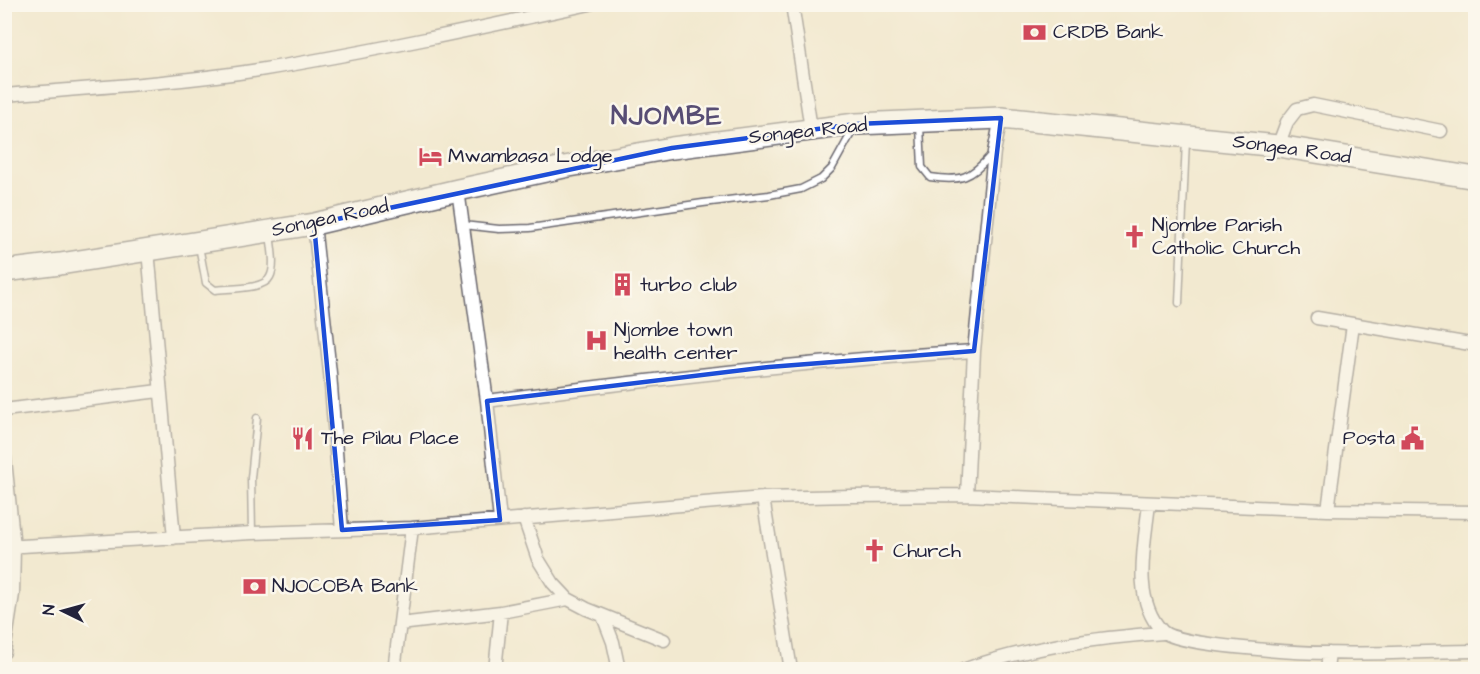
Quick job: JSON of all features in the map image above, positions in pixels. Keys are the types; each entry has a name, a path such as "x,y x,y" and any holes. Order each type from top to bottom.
{"highway":[{"name":"Songea Road","path":"4,271 314,224 564,167 672,148 856,124 1001,118 1278,146 1476,178"}],"street":[{"path":"4,95 183,80 257,70 434,38 590,4"},
{"path":"792,4 811,129"},
{"path":"1278,146 1287,122 1297,109 1313,105 1441,131"},
{"path":"968,495 974,351 994,152 1001,118"},
{"path":"458,190 487,401 500,520"},
{"path":"314,224 330,373 342,530"},
{"path":"147,250 174,538"},
{"path":"1317,318 1476,345"},
{"path":"1328,510 1353,324"},
{"path":"487,401 609,384 853,358 974,351"},
{"path":"4,410 159,391"},
{"path":"4,450 13,594 4,651"},
{"path":"9,547 252,533 412,528 763,498 968,495 1328,510 1476,512"},
{"path":"763,498 791,669"},
{"path":"1149,503 1142,570 1144,595 1150,613 1163,633"},
{"path":"524,518 538,559 553,583 568,599 603,616 664,640"},
{"path":"394,669 412,528"},
{"path":"400,624 501,612 568,599"},
{"path":"495,669 501,612"},
{"path":"603,616 613,642 619,669"},
{"path":"963,669 1000,664 1085,641 1163,633 1192,642 1329,654 1476,651"},
{"path":"1327,669 1329,654"}],"lane":[{"path":"920,121 922,167 930,177 961,178 970,175 978,170 994,152"},
{"path":"462,225 499,229 530,228 801,189 821,179 832,168 856,124"},
{"path":"1179,303 1186,136"},
{"path":"199,243 206,283 215,290 262,285 270,278 272,266 270,231"},
{"path":"252,533 251,478 257,418"}],"highlighted area":[{"path":"1001,118 974,351 769,367 487,401 500,520 342,530 314,224 672,148 856,124"}],"place":[{"name":"CRDB Bank","path":"1035,32"},
{"name":"Mwambasa Lodge","path":"430,156"},
{"name":"Njombe Parish Catholic Church","path":"1134,236"},
{"name":"turbo club","path":"622,285"},
{"name":"Njombe town health center","path":"596,341"},
{"name":"The Pilau Place","path":"303,438"},
{"name":"Posta","path":"1413,438"},
{"name":"Church","path":"875,551"},
{"name":"NJOCOBA Bank","path":"254,586"}],"district":[{"name":"NJOMBE","path":"667,116"}]}
